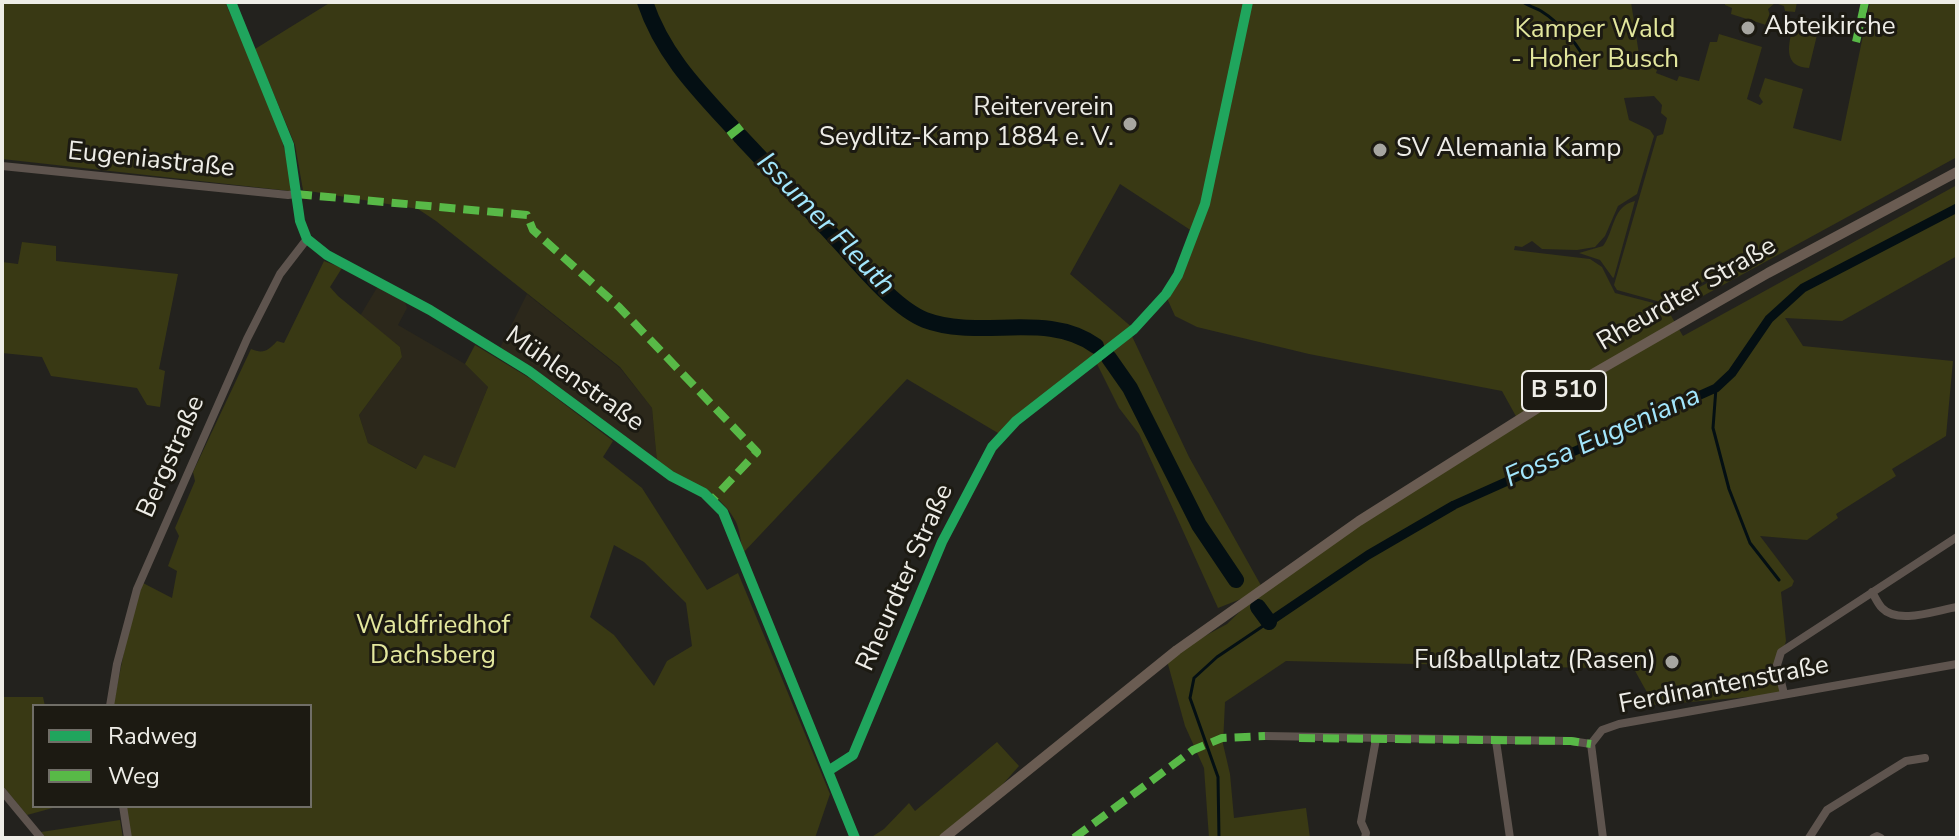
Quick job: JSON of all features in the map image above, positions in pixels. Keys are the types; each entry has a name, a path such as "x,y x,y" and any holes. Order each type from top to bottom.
{"main road":[{"name":"Rheurdter Straße","path":"944,838 1177,650 1359,521 1582,380 1768,273 1957,172"}],"street":[{"path":"231,2 289,145 300,221 307,239"},
{"name":"Rheurdter Straße","path":"828,771 853,755 942,542 992,447 1016,421 1134,329 1166,294 1178,275 1205,204 1248,2"},
{"name":"Eugeniastraße","path":"2,166 296,194"},
{"name":"Mühlenstraße","path":"307,239 327,255 430,310 529,371 659,467 712,500 729,522 855,838"},
{"name":"Bergstraße","path":"110,704 131,607 140,583 247,339 280,274 307,239"},
{"path":"1784,694 1777,665 1781,652 1957,537"},
{"path":"1872,592 1882,608 1891,615 1905,616 1957,607"},
{"name":"Ferdinantenstraße","path":"1265,736 1571,741 1591,744 1602,730 1619,724 1957,664"},
{"path":"1365,838 1361,822 1376,739"},
{"path":"1496,741 1510,838"},
{"path":"1591,744 1603,838"},
{"path":"1809,838 1827,810 1840,801 1906,761 1925,758"},
{"path":"2,791 41,838"},
{"path":"123,808 128,838"},
{"path":"1814,827 1822,838"},
{"path":"1873,838 1881,838"}],"shaded area":[{"path":"378,286 405,302 407,308 398,325 465,364 488,387 455,469 417,469 368,443 359,415 402,357 400,347 360,316"},
{"path":"527,294 620,368 652,408 657,462 599,421 532,367 500,348"}],"green space":[{"path":"2,2 225,2 277,123 285,149 290,191 2,159"},
{"name":"Kamper Wald - Hoher Busch","path":"331,2 1631,2 1640,61 1658,67 1656,73 1677,81 1679,76 1699,81 1710,42 1717,42 1719,34 1762,47 1747,99 1760,105 1763,102 1759,96 1765,78 1803,89 1793,128 1841,141 1870,2 1957,2 1957,157 1670,314 1683,336 1957,185 1957,256 1842,321 1785,318 1803,346 1953,361 1946,436 1892,469 1896,476 1836,514 1838,518 1807,540 1760,536 1794,581 1792,586 1781,592 1786,641 1778,667 1784,694 1654,705 1634,669 1286,661 1225,702 1223,744 1230,774 1234,818 1306,808 1310,838 1209,838 1204,768 1185,726 1166,657 1227,624 1261,591 1218,608 1139,434 1119,408 1095,360 1003,436 907,379 743,553 736,522 720,501 657,462 652,408 620,367 418,209 303,190 295,145 255,49","holes":["1654,96 1662,105 1661,113 1667,118 1663,134 1657,136 1614,285 1617,290 1664,303 1677,297 1681,286 1690,289 1741,262 1745,246 1762,253 1665,306 1615,293 1602,267 1590,259 1514,250 1515,246 1522,247 1532,241 1542,249 1595,247 1605,236 1618,206 1637,194 1654,136 1650,130 1629,120 1624,98","1120,184 1195,233 1166,296 1175,316 1197,327 1309,354 1502,391 1518,420 1263,589 1189,457 1130,332 1134,329 1070,274"]},
{"path":"1725,2 1797,2 1795,12 1785,11 1784,6 1775,3 1768,9 1771,19 1766,25 1731,14 1732,8"},
{"path":"1792,30 1817,35 1809,68 1801,67 1792,60 1789,49"},
{"path":"1635,201 1613,278 1600,260 1579,253 1603,246 1618,213"},
{"path":"22,242 56,246 56,261 178,274 159,369 165,371 160,407 147,405 137,388 51,376 42,357 2,353 2,262 18,264"},
{"name":"Waldfriedhof Dachsberg","path":"324,261 342,268 330,287 400,347 402,357 359,415 368,443 416,469 424,455 455,468 488,387 465,364 475,345 531,379 613,441 603,457 642,488 707,590 738,573 830,794 815,838 131,838 126,808 312,808 312,704 113,704 133,608 143,583 172,598 177,571 168,566 179,536 175,528 195,481 193,472 251,349 262,351 277,341 284,343","holes":["614,545 644,562 686,603 692,646 667,661 654,686 614,635 590,617"]},
{"path":"2,697 43,697 45,704 32,704 32,808 53,808 27,815 2,785"},
{"path":"997,742 1019,766 987,802 946,838 870,838 884,829 909,803 915,811"},
{"path":"120,820 123,838 46,838 41,832"}],"waterway":[{"name":"Issumer Fleuth","path":"645,2 671,54 732,127"},
{"path":"1523,2 1541,11 1562,29 1581,52 1588,67"},
{"name":"Issumer Fleuth","path":"740,136 880,286 914,314 946,326 1056,330 1077,335 1096,346"},
{"name":"Fossa Eugeniana","path":"1269,622 1368,555 1454,505 1716,388 1732,373 1769,319 1803,288 1957,208"},
{"name":"Issumer Fleuth","path":"1109,358 1130,388 1199,525 1236,580"},
{"path":"1716,388 1713,428 1729,489 1750,543 1779,580"},
{"name":"Issumer Fleuth","path":"1258,607 1269,622"},
{"path":"1219,838 1218,777 1190,698 1194,678 1217,657 1269,622"}],"marked path":[{"path":"1856,42 1865,2"},
{"path":"729,136 743,125"},
{"path":"296,194 527,215 533,230 619,307 757,452 712,500"},
{"path":"1074,838 1193,750 1222,738 1265,736"},
{"path":"1299,738 1571,741 1591,744"}],"cycle path":[{"path":"231,2 289,145 300,221 307,239 327,255 430,310 529,371 671,476 704,493 723,512 855,838"},
{"path":"828,771 853,755 942,542 992,447 1016,421 1134,329 1166,294 1178,275 1205,204 1248,2"}],"place":[{"name":"Abteikirche","path":"1748,28"},
{"name":"Reiterverein Seydlitz-Kamp 1884 e. V.","path":"1130,124"},
{"name":"SV Alemania Kamp","path":"1380,150"},
{"name":"Fußballplatz (Rasen)","path":"1672,662"}]}
